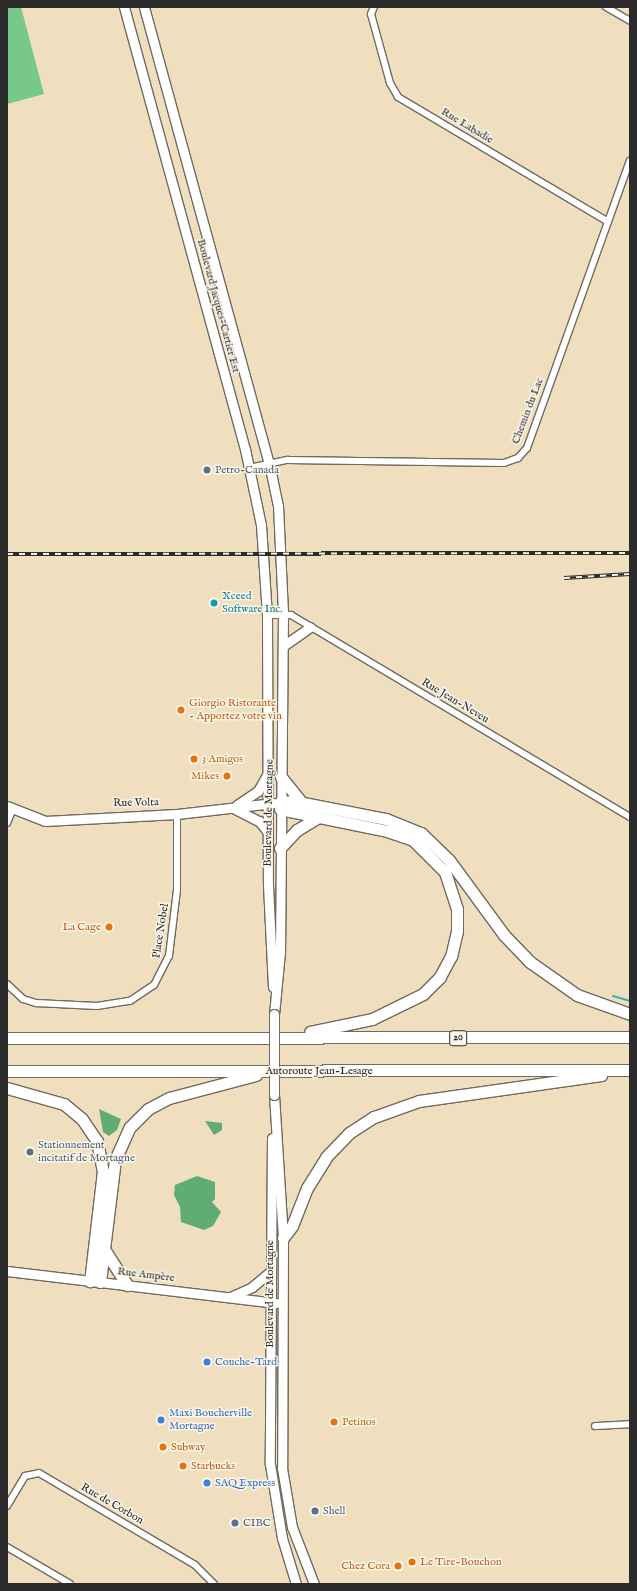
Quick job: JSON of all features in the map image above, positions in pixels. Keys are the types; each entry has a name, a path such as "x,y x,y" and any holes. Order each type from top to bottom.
{"highway":[{"path":"281,777 302,803"},
{"path":"280,806 302,803 386,819 421,833 450,860 501,932 530,962 577,995 630,1014"},
{"path":"280,806 317,818 394,832 423,847 450,883 457,904 457,931 443,972 412,1002 365,1021 286,1037"},
{"path":"280,848 297,830 317,818"},
{"name":"20","path":"7,1038 630,1038"},
{"path":"283,1238 292,1226 307,1188 326,1156 349,1133 374,1117 419,1102 548,1085 628,1070"},
{"name":"Autoroute Jean-Lesage","path":"7,1071 628,1070"},
{"path":"95,1282 104,1249 117,1154 137,1119 158,1103 191,1090 278,1071"},
{"path":"7,1088 64,1104 82,1119 97,1141 103,1171 95,1282"},
{"path":"104,1249 127,1285"}],"main road":[{"name":"Boulevard Jacques-Cartier Est","path":"124,7 249,468 262,535 267,615"},
{"name":"Boulevard Jacques-Cartier Est","path":"144,7 269,463 282,539 283,613"},
{"name":"Boulevard de Mortagne","path":"274,1014 280,965 280,806 283,613"},
{"name":"Boulevard de Mortagne","path":"267,615 268,832 274,1014 274,1095 270,1272 270,1475 282,1538 296,1584"},
{"path":"283,646 310,626"},
{"path":"268,772 258,790 232,808 259,821 268,832"},
{"name":"Rue Volta","path":"10,808 45,821 178,814 268,804 280,806"},
{"name":"Boulevard de Mortagne","path":"274,1095 283,1238 283,1483 292,1527 314,1584"},
{"name":"Rue Ampère","path":"7,1271 283,1304"},
{"path":"228,1297 252,1287 270,1272"}],"street":[{"name":"Rue Labadie","path":"374,7 371,14 390,83 398,97 607,221"},
{"path":"606,7 630,22"},
{"name":"Chemin du Lac","path":"249,468 269,463 332,459 504,463 518,458 526,448 630,161"},
{"path":"267,615 283,613"},
{"name":"Rue Jean-Neveu","path":"283,613 310,626 630,817"},
{"path":"7,823 10,808"},
{"name":"Place Nobel","path":"7,984 23,999 36,1003 90,1006 130,1001 154,985 169,956 177,890 178,814"},
{"path":"595,1426 630,1424"},
{"name":"Rue de Corbon","path":"7,1506 25,1476 39,1473 195,1565 214,1584"},
{"path":"7,1546 70,1584"}],"green space":[{"path":"7,7 21,7 44,94 7,104"},
{"path":"99,1109 121,1119 117,1130 109,1136 103,1132"},
{"path":"205,1121 222,1123 222,1130 214,1135"},
{"path":"197,1176 215,1182 215,1199 212,1202 221,1212 213,1226 204,1230 181,1222 180,1207 174,1195 175,1185"}],"waterway":[{"path":"613,996 630,1001"}],"railway":[{"path":"7,554 630,553"},
{"path":"564,578 630,574"}],"place":[{"name":"Petro-Canada","path":"207,470"},
{"name":"Xceed Software Inc.","path":"214,603"},
{"name":"Giorgio Ristorante - Apportez votre vin","path":"181,710"},
{"name":"3 Amigos","path":"194,759"},
{"name":"Mikes","path":"227,776"},
{"name":"La Cage","path":"109,927"},
{"name":"Stationnement incitatif de Mortagne","path":"30,1152"},
{"name":"Couche-Tard","path":"207,1362"},
{"name":"Maxi Boucherville Mortagne","path":"161,1420"},
{"name":"Petinos","path":"334,1422"},
{"name":"Subway","path":"163,1447"},
{"name":"Starbucks","path":"183,1466"},
{"name":"SAQ Express","path":"207,1483"},
{"name":"Shell","path":"315,1511"},
{"name":"CIBC","path":"235,1523"},
{"name":"Le Tire-Bouchon","path":"412,1562"},
{"name":"Chez Cora","path":"398,1566"}]}
